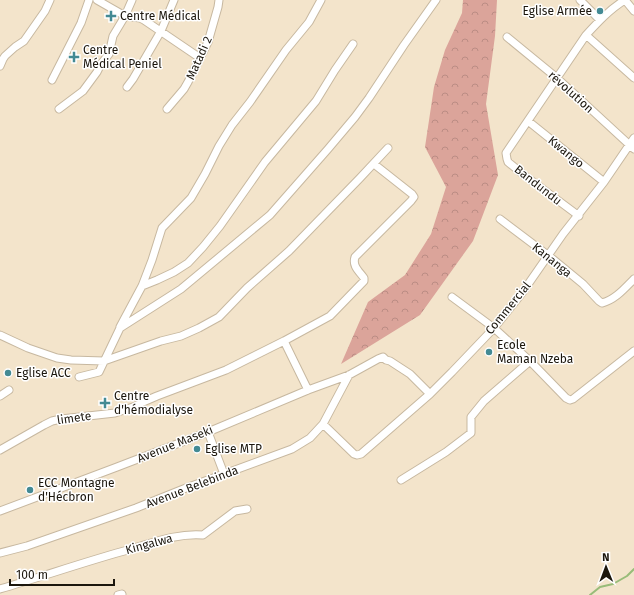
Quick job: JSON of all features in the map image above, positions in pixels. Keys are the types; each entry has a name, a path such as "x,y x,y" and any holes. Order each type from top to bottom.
{"street":[{"path":"0,66 5,56 24,41 45,11 50,0"},
{"path":"52,80 81,23 89,0"},
{"path":"97,0 125,16 140,18 200,58"},
{"path":"59,109 82,91 97,72 109,54 113,36 125,16 132,0"},
{"path":"127,87 161,31 174,0"},
{"name":"Matadi 2","path":"167,109 184,89 208,42 219,0"},
{"path":"79,377 99,372 142,286 162,228 191,198 232,125 286,50 309,22 321,0"},
{"path":"120,328 181,289 270,215 356,117 436,0"},
{"path":"580,0 600,20"},
{"path":"528,121 586,35 600,20 615,6 625,0 634,10"},
{"path":"586,35 634,78"},
{"name":"révolution","path":"507,37 557,78 631,147"},
{"path":"142,286 174,272 188,263 203,247 236,205 249,184 266,162 316,101 353,44"},
{"name":"Bandundu","path":"528,121 507,150 506,157 508,162 578,216"},
{"name":"Kwango","path":"528,121 604,182"},
{"name":"Commercial","path":"323,424 354,454 362,454 430,394 494,328 522,293 563,234 631,147 634,138"},
{"path":"0,335 28,348 57,358 104,361 161,341 181,336 199,328 219,317 247,288 289,251 388,148"},
{"name":"limete","path":"0,450 52,421 115,413 226,370 330,316 364,280 363,276 354,265 353,261 355,258 414,197 374,164"},
{"name":"Kananga","path":"500,219 583,284 602,303 607,302 618,295 634,279"},
{"path":"452,297 494,328 530,360 566,398 570,400 634,351"},
{"path":"284,341 308,390"},
{"name":"Avenue Maseki","path":"0,511 208,432 308,390 349,375 383,357 410,374 430,394"},
{"path":"401,480 446,452 471,433 471,417 475,412 484,401 530,360"},
{"name":"Avenue Belebinda","path":"0,553 27,546 136,508 292,449 310,438 323,424 349,375"},
{"path":"0,396 9,390"},
{"path":"208,432 224,474"},
{"name":"Kingalwa","path":"0,589 96,559 174,537 193,534 203,535 235,511 247,509"}],"green space":[{"path":"463,0 497,0 495,36 486,104 498,175 473,241 420,315 341,364 368,302 405,275 431,234 446,187 425,147 434,87 445,50 462,13"}],"waterway":[{"path":"590,595 600,587 613,584 627,576 634,569"}],"place":[{"name":"Eglise Armée","path":"600,11"},
{"name":"Centre Médical","path":"111,16"},
{"name":"Centre Médical Peniel","path":"74,57"},
{"name":"Ecole Maman Nzeba","path":"489,352"},
{"name":"Eglise ACC","path":"8,373"},
{"name":"Centre d'hémodialyse","path":"105,403"},
{"name":"Eglise MTP","path":"197,449"},
{"name":"ECC Montagne d'Hécbron","path":"30,490"}]}
